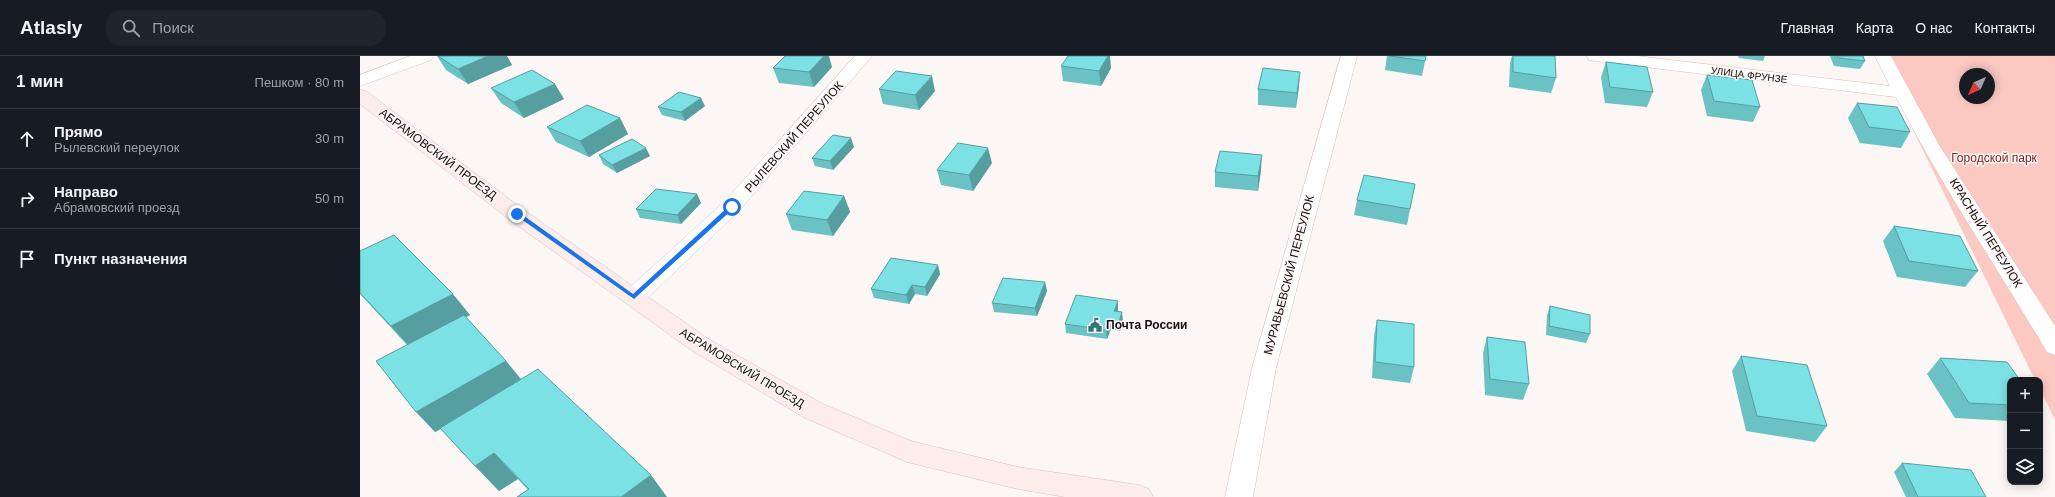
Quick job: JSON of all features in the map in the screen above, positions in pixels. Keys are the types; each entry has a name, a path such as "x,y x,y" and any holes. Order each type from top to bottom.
{"street":[{"path":"360,81 425,56"},
{"name":"РЫЛЕВСКИЙ ПЕРЕУЛОК","path":"634,297 732,207 864,56"},
{"name":"МУРАВЬЕВСКИЙ ПЕРЕУЛОК","path":"1239,497 1264,368 1349,56"},
{"name":"УЛИЦА ФРУНЗЕ","path":"1595,56 1904,93"},
{"name":"КРАСНЫЙ ПЕРЕУЛОК","path":"1883,56 1904,93 1930,145 2016,280 2055,346"},
{"name":"АБРАМОВСКИЙ ПРОЕЗД","path":"360,95 517,214 699,344 814,411 907,451 1018,478 1139,497"}],"green space":[{"name":"Городской парк","path":"1877,56 2055,56 2055,420 2043,395 2043,377 2034,377"}],"building":[{"path":"438,56 488,56 458,69"},
{"path":"785,56 824,56 809,72 773,68"},
{"path":"1068,56 1108,56 1099,71 1061,66"},
{"path":"1390,56 1426,56 1425,61"},
{"path":"1513,56 1555,56 1556,78 1513,72"},
{"path":"1837,56 1863,56 1865,61 1838,58"},
{"path":"1606,62 1647,67 1653,92 1610,87"},
{"path":"1263,68 1300,72 1297,93 1258,89"},
{"path":"532,70 555,84 514,102 491,88"},
{"path":"896,71 932,76 915,95 879,89"},
{"path":"1707,75 1752,80 1760,107 1714,101"},
{"path":"679,92 701,98 681,112 658,107"},
{"path":"1857,103 1897,107 1910,132 1869,127"},
{"path":"587,105 620,118 580,141 547,127"},
{"path":"833,135 851,138 830,161 812,158"},
{"path":"632,139 646,148 612,165 599,155"},
{"path":"958,143 988,148 969,175 937,170"},
{"path":"1220,151 1262,155 1258,176 1215,172"},
{"path":"1364,175 1415,184 1410,209 1357,200"},
{"path":"656,189 697,194 677,215 636,209"},
{"path":"804,191 844,196 827,220 786,214"},
{"path":"1894,226 1960,236 1978,271 1909,261"},
{"path":"394,235 453,294 391,326 360,293 360,251"},
{"path":"891,258 938,265 925,287 912,285 906,295 871,289"},
{"path":"1003,278 1045,282 1035,308 992,303"},
{"name":"Почта России","path":"1076,295 1118,301 1114,311 1122,312 1119,322 1110,321 1106,330 1065,324"},
{"path":"1550,306 1590,315 1590,334 1549,326"},
{"path":"464,315 506,361 416,412 376,361"},
{"path":"1377,320 1414,324 1414,367 1375,362"},
{"path":"1487,337 1525,342 1529,384 1490,379"},
{"path":"1741,356 1807,365 1827,426 1757,416"},
{"path":"1940,358 2007,362 2018,377 2007,377 2007,405 1969,403"},
{"path":"538,369 651,475 621,497 517,497 529,489 494,453 475,466 440,428"},
{"path":"1902,463 1971,470 1986,497 1918,497"}],"place":[{"name":"Почта России","path":"1095,325"}],"route":[{"path":"517,214 634,297 732,207"}]}
